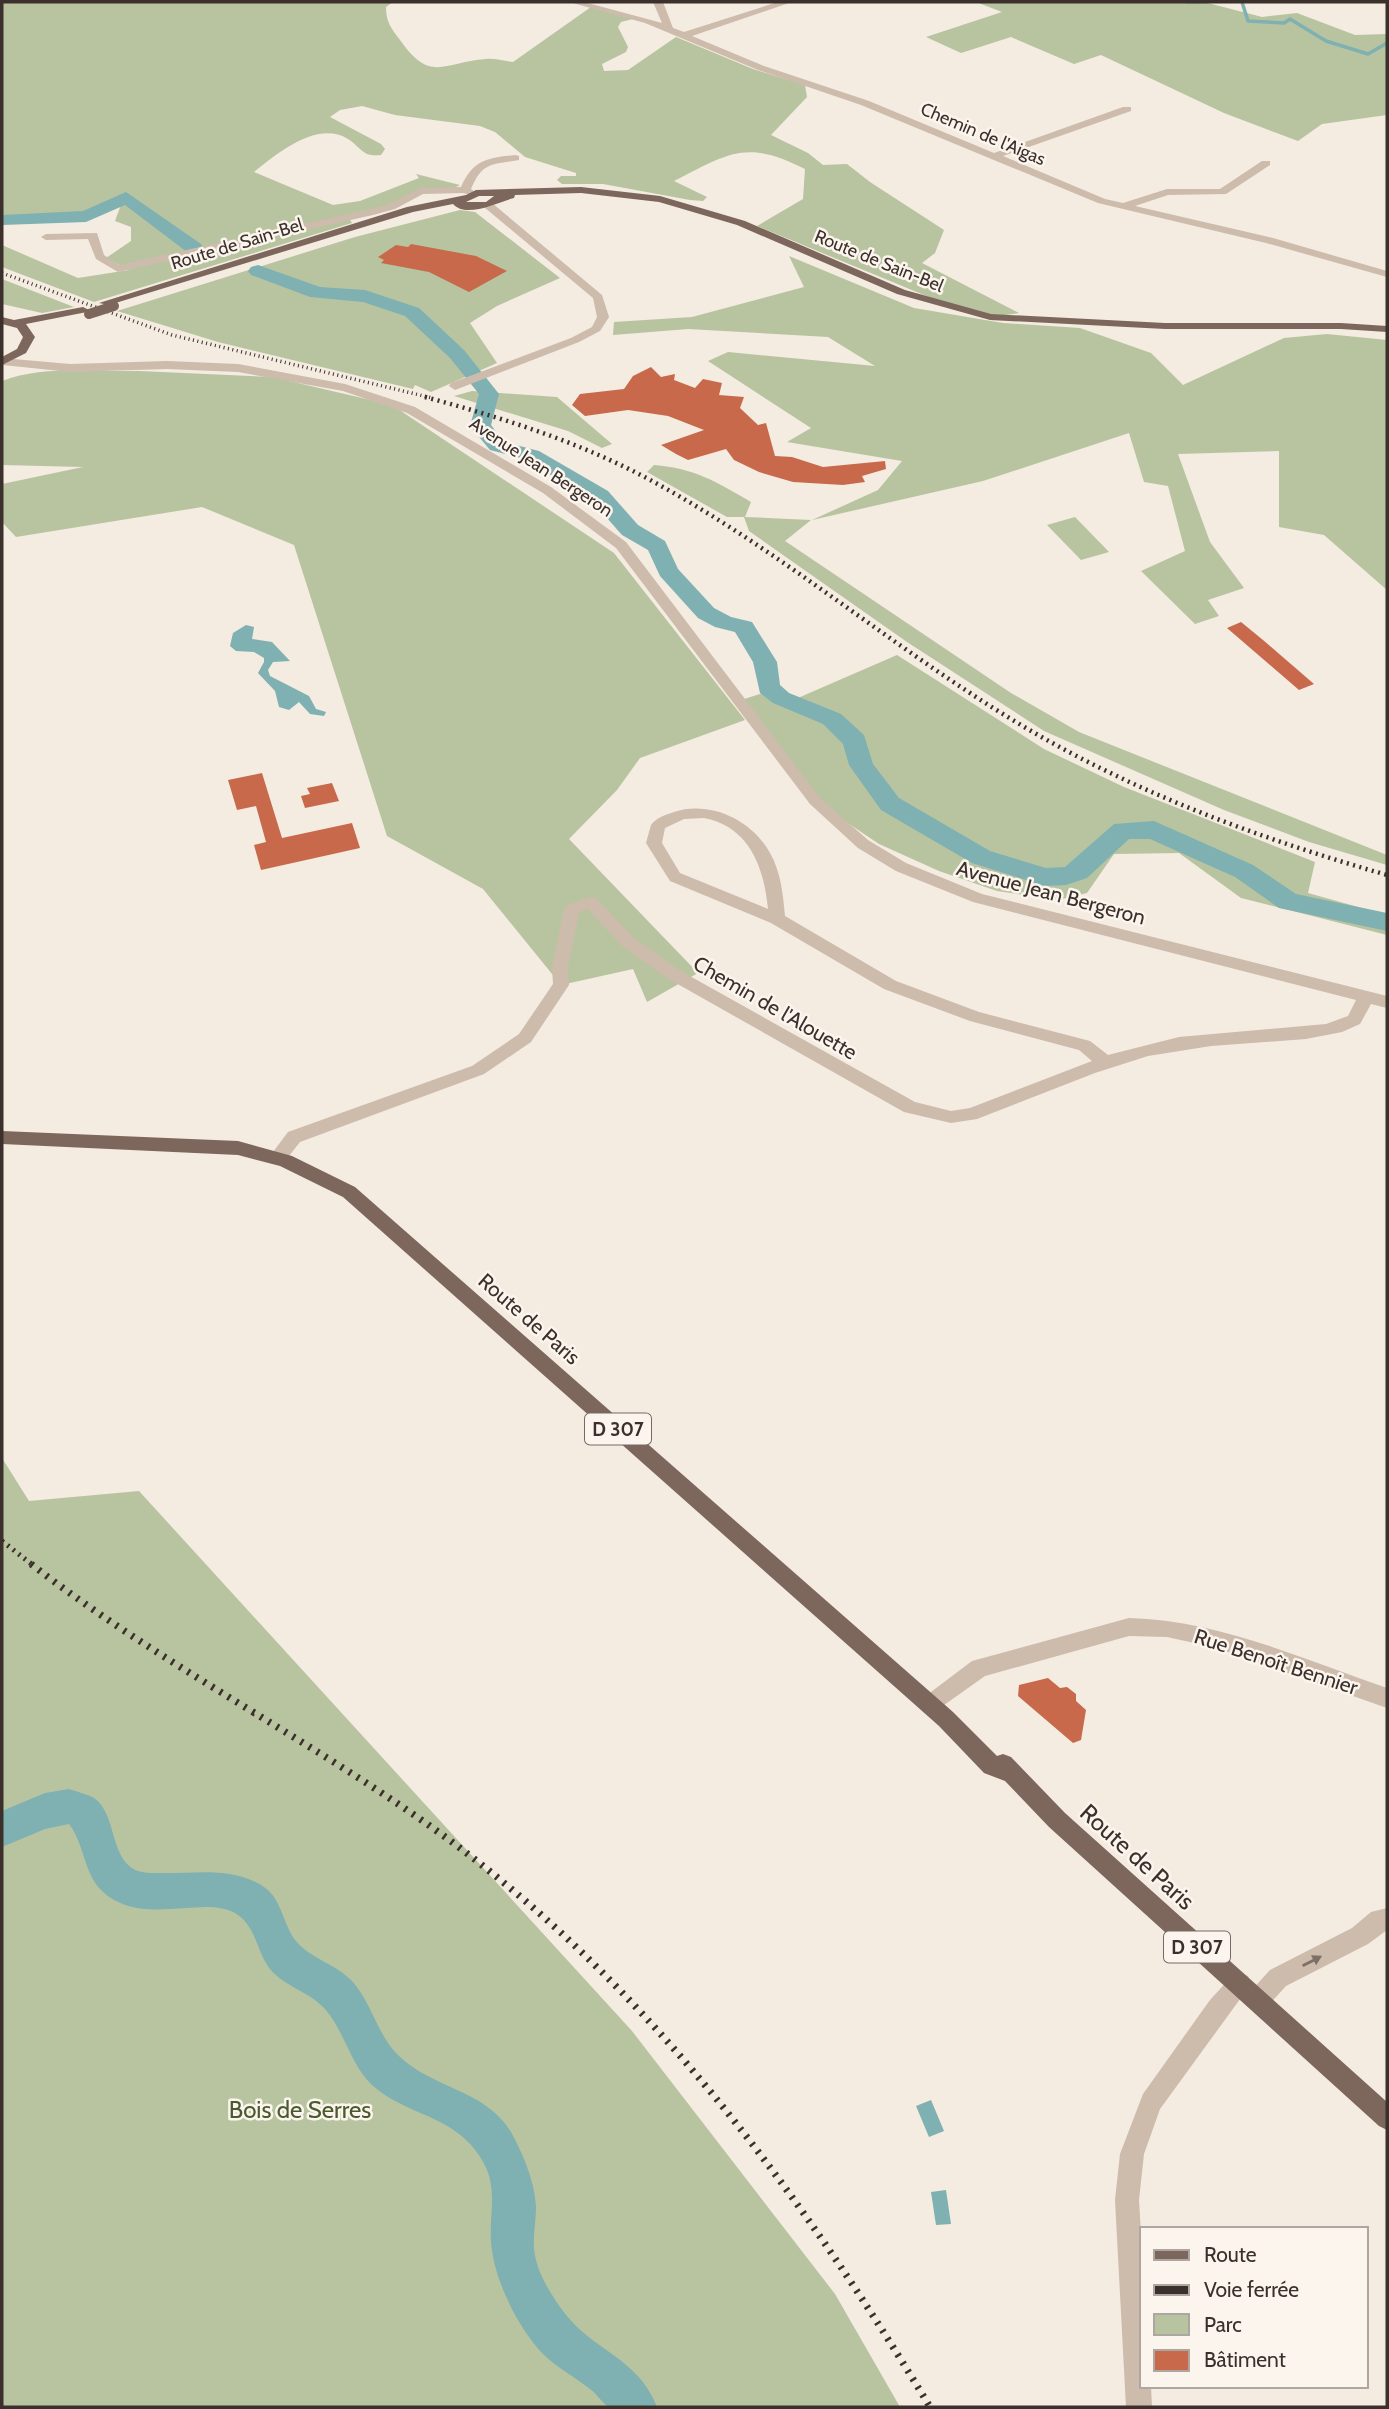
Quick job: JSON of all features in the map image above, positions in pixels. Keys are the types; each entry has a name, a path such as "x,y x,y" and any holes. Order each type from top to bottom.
{"main road":[{"name":"Route de Sain-Bel","path":"15,323 86,312 470,196 493,198 589,191 660,199 693,207 741,223 901,292 990,317 1165,326 1341,326 1387,331"},
{"name":"Route de Sain-Bel","path":"2,361 19,354 28,341 86,312"},
{"path":"2,320 25,329 28,341"},
{"name":"Route de Paris","path":"2,1137 218,1144 279,1156 349,1192 938,1712 992,1766 1010,1773 1057,1820 1387,2118"}],"street":[{"name":"Chemin de l'Aigas","path":"575,2 601,6 669,30 761,68 865,103 1077,192 1123,206 1269,240 1387,274"},
{"path":"659,2 669,30"},
{"path":"682,36 787,2"},
{"path":"991,157 1127,109"},
{"path":"46,237 93,235 94,250 100,260 118,268 369,213 391,207 421,191 470,196 474,170 483,163 515,158"},
{"path":"1123,206 1167,192 1222,192 1266,163"},
{"path":"455,386 575,340 596,329 603,317 598,297 493,198"},
{"name":"Avenue Jean Bergeron","path":"28,341 36,352 79,364 126,366"},
{"name":"Avenue Jean Bergeron","path":"2,361 70,369 204,365 285,375 364,392 421,415 632,560 815,801 863,844 920,876 978,898 1385,1001"},
{"path":"777,919 774,883 763,852 733,822 709,813 698,813 678,814 658,825 653,843 675,877 777,919 890,985 976,1017 1084,1045 1104,1061"},
{"name":"Chemin de l'Alouette","path":"279,1156 294,1137 478,1070 525,1038 561,985 560,968 572,909 591,902 628,942 673,974 910,1107 951,1116 971,1114 1104,1061 1207,1040 1277,1036 1340,1027 1355,1019 1362,1010 1365,996"},
{"path":"1385,1001 1387,984"},
{"name":"Rue Benoît Bennier","path":"938,1712 960,1679 979,1668 1129,1627 1167,1628 1217,1639 1387,1698"},
{"path":"1139,2407 1127,2200 1132,2154 1151,2102 1218,2008 1360,1937 1379,1920 1387,1919"}],"green space":[{"path":"2,2 393,2 386,7 386,12 394,32 420,62 438,67 486,59 513,62 591,7 633,19 621,22 618,27 628,47 626,52 602,64 604,71 628,70 676,37 753,69 805,85 807,97 771,135 808,153 823,165 847,164 944,230 935,253 922,263 1019,313 990,317 936,300 757,226 803,199 805,169 767,154 752,152 724,157 674,181 707,197 703,201 690,200 603,184 562,184 557,180 561,176 576,176 576,173 525,157 495,132 480,126 395,115 362,106 340,110 330,117 381,144 385,149 381,155 366,153 348,139 324,133 298,141 254,172 333,205 360,201 419,178 416,174 460,185 446,192 429,190 391,207 349,218 352,223 94,302 2,267 2,245 78,278 129,270 106,258 131,241 131,227 115,221 122,202 131,198 122,196 89,213 75,216 5,218 2,224"},
{"path":"976,2 1204,2 1262,17 1297,13 1355,35 1387,34 1387,115 1322,124 1298,141 1224,113 1101,55 1074,64 1011,37 961,53 926,37 1002,12"},
{"path":"460,210 475,212 560,278 497,306 470,323 497,363 431,392 415,385 413,389 218,342 117,311 355,237"},
{"path":"789,256 914,308 1003,323 1080,328 1151,353 1183,385 1284,338 1327,334 1387,340 1387,590 1324,535 1279,527 1279,451 1178,454 1210,542 1244,588 1208,600 1219,616 1195,624 1141,571 1185,551 1168,486 1144,482 1129,433 983,481 812,520 878,490 902,461 787,442 811,428 708,361 728,352 875,366 828,337 688,329 613,335 614,322 692,317 804,287"},
{"path":"2,279 74,307 42,313 2,304"},
{"path":"52,371 139,371 272,377 392,405 614,553 745,720 640,758 617,790 569,839 698,973 647,1002 633,969 561,985 483,889 387,836 294,545 202,507 16,537 2,522 2,484 83,467 2,465 2,381"},
{"path":"472,391 557,397 612,444 602,448 568,431 454,396"},
{"path":"654,465 693,473 739,495 751,502 745,517 811,520 785,541 1011,693 1079,732 1387,855 1387,865 1309,842 1224,810 1044,731 907,642 749,531 744,517 727,517 647,472"},
{"path":"1075,517 1109,552 1081,560 1047,525"},
{"path":"897,655 1044,749 1124,787 1315,862 1308,893 1387,915 1387,935 1241,898 1179,853 1114,854 1087,893 1058,900 997,891 939,871 879,844 815,801 738,701 763,693 784,704"},
{"name":"Bois de Serres","path":"2,1458 29,1501 139,1491 632,2031 835,2294 900,2407 2,2407"}],"water":[{"path":"246,625 254,627 252,639 272,642 290,661 273,662 268,670 270,676 309,696 316,709 326,712 324,716 310,714 299,702 289,710 279,707 275,691 258,673 264,658 254,652 236,651 230,646 233,633"},
{"path":"931,2100 944,2131 929,2137 916,2106"},
{"path":"946,2190 951,2224 936,2225 931,2192"}],"building":[{"path":"411,244 476,256 507,271 469,292 429,272 381,263 384,260 378,257 396,245 408,247"},
{"path":"651,367 661,377 675,374 674,380 695,388 703,379 722,383 719,395 744,397 740,408 758,425 766,423 775,456 792,457 823,467 885,461 886,469 862,476 865,482 843,485 793,482 759,472 734,460 726,449 688,460 676,454 661,445 704,430 668,416 628,410 585,416 572,405 580,394 624,389 633,376"},
{"path":"1241,622 1314,684 1299,690 1227,628"},
{"path":"262,773 282,838 352,823 360,848 261,870 254,845 266,842 256,806 237,810 228,780"},
{"path":"332,783 339,801 305,808 301,796 310,794 307,788"},
{"path":"1048,1678 1060,1688 1067,1687 1076,1694 1076,1701 1086,1710 1081,1740 1073,1743 1018,1696 1019,1685"}],"waterway":[{"path":"1187,2 1206,2"},
{"path":"1242,2 1248,21 1284,23 1290,19 1326,41 1368,54 1387,43"},
{"path":"2,220 86,216 126,197 194,248"},
{"path":"258,271 317,293 365,296 412,312 457,354 489,394 480,426 497,446 532,455 600,496 630,530 657,546 668,571 706,613 723,622 744,627 765,662 768,688 781,698 832,719 855,741 861,765 890,804 981,857 1045,877 1066,876 1078,872 1123,830 1154,830 1244,871 1288,902 1387,922"},
{"path":"2,1829 51,1809 69,1807 81,1811 89,1821 105,1863 113,1876 125,1885 155,1892 220,1890 236,1893 256,1905 282,1954 295,1966 335,1991 372,2054 385,2070 412,2089 458,2110 485,2131 500,2153 511,2183 515,2207 513,2249 518,2269 532,2299 558,2338 615,2381 635,2407"}],"railway":[{"path":"2,273 172,335 432,398"},
{"path":"425,397 547,434 606,458 663,487 797,572 971,694 1060,747 1105,770 1244,829 1387,875"},
{"path":"2,1541 34,1566"},
{"path":"31,1564 79,1600 178,1666 331,1760 430,1826 507,1885 579,1950 646,2018 710,2091 769,2166 826,2245 930,2407"}]}
